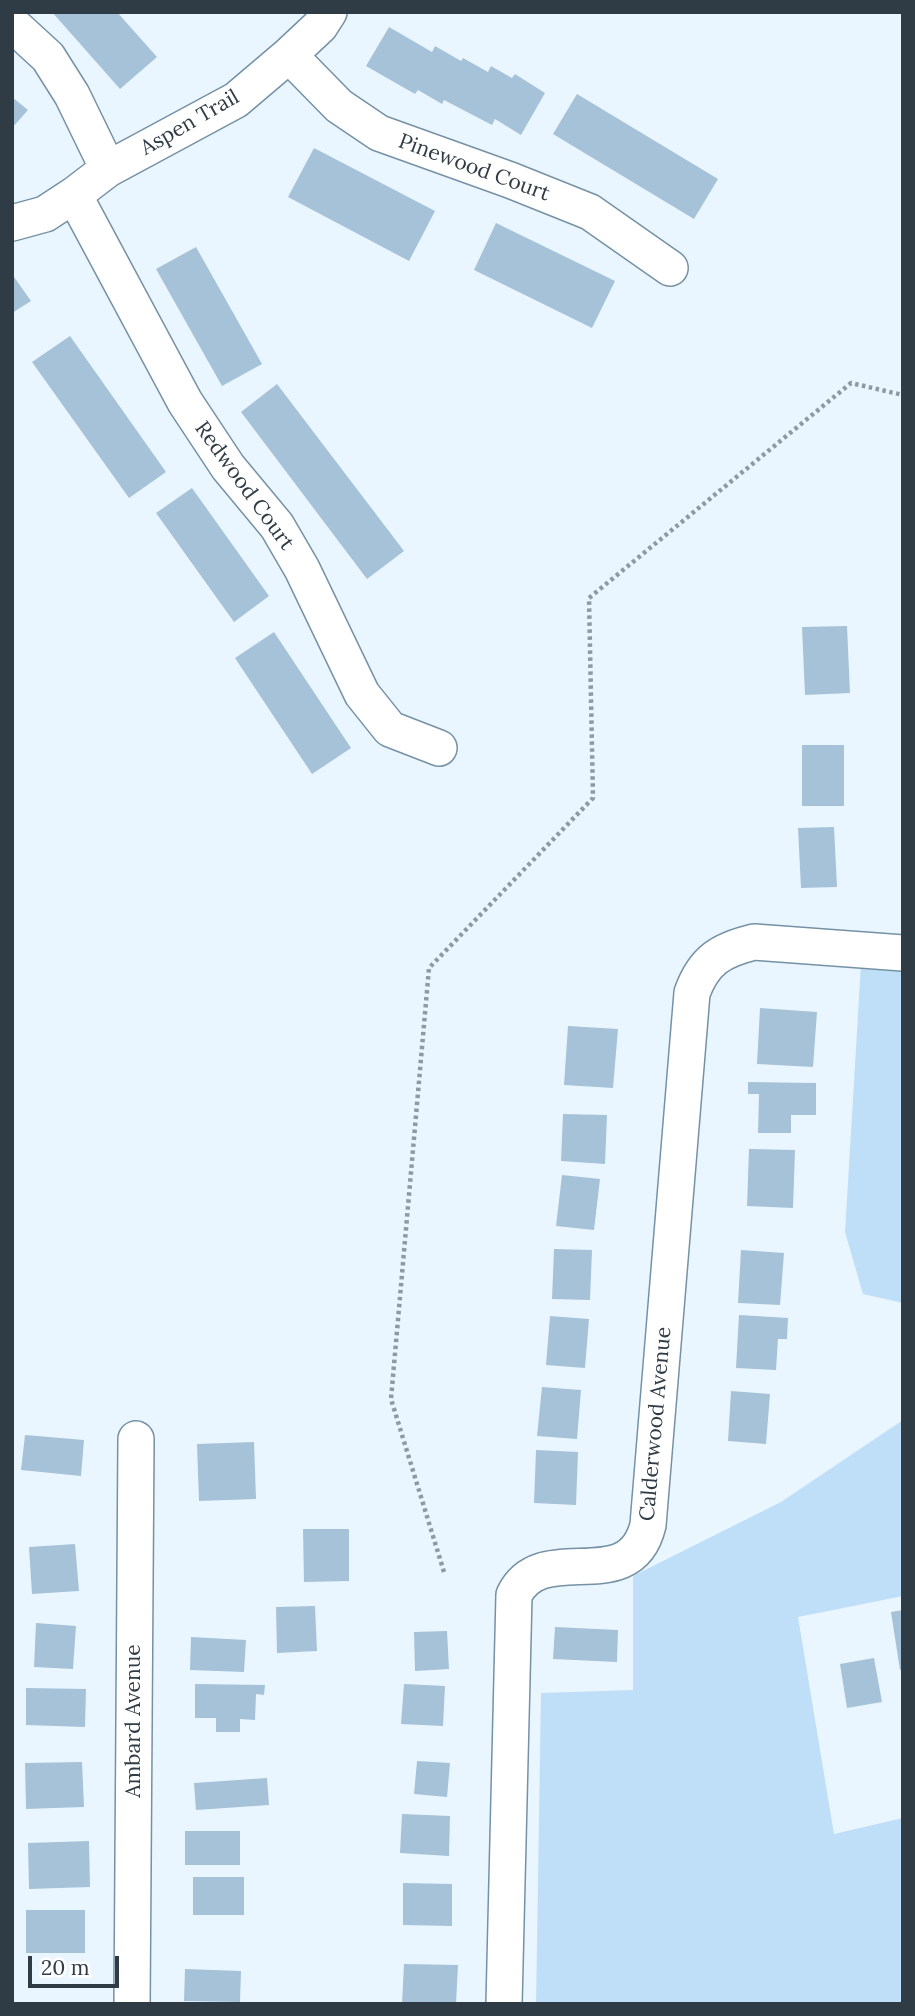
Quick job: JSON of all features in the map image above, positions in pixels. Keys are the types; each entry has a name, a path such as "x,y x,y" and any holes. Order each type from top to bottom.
{"street":[{"name":"Aspen Trail","path":"12,223 45,214 108,169 236,100 320,26 329,12"},
{"path":"12,24 48,57 72,95 108,169"},
{"name":"Pinewood Court","path":"289,55 339,106 379,133 590,212 670,268"},
{"name":"Redwood Court","path":"74,195 185,402 228,467 277,526 308,581 362,694 390,729 439,748"},
{"name":"Calderwood Avenue","path":"504,2004 514,1595 520,1583 531,1573 545,1568 607,1566 620,1561 645,1539 692,993 708,964 731,948 754,942 903,953"},
{"name":"Ambard Avenue","path":"132,2004 136,1439"}],"path":[{"path":"444,1572 391,1399 429,968 593,798 589,598 851,383 903,395"}],"shaded area":[{"path":"861,964 903,972 903,1303 863,1294 845,1232"},
{"path":"903,1420 903,1596 798,1617 834,1834 903,1818 903,2004 536,2004 541,1693 633,1690 633,1576 781,1502"}],"building":[{"path":"52,12 117,12 157,57 120,89"},
{"path":"389,27 432,52 435,46 488,72 491,66 512,78 515,74 545,93 521,135 495,119 492,125 444,100 442,104 418,90 415,94 366,66"},
{"path":"577,94 718,179 694,219 553,134"},
{"path":"12,97 28,110 12,128"},
{"path":"314,148 435,211 409,261 288,197"},
{"path":"496,223 615,281 592,328 474,270"},
{"path":"196,247 262,364 222,386 156,269"},
{"path":"12,274 31,301 12,313"},
{"path":"70,336 166,472 129,498 32,362"},
{"path":"277,384 404,551 367,579 241,412"},
{"path":"192,488 269,596 234,622 156,513"},
{"path":"847,626 850,693 805,695 802,627"},
{"path":"274,632 351,748 312,774 235,658"},
{"path":"802,745 844,745 844,806 802,806"},
{"path":"834,827 837,887 801,888 798,828"},
{"path":"760,1008 817,1012 813,1067 757,1064"},
{"path":"568,1026 618,1029 613,1088 564,1085"},
{"path":"748,1082 816,1083 816,1115 791,1115 791,1133 758,1133 759,1094 748,1094"},
{"path":"563,1114 607,1115 605,1164 561,1161"},
{"path":"749,1149 795,1150 793,1208 747,1206"},
{"path":"562,1175 600,1179 594,1230 556,1226"},
{"path":"554,1249 592,1250 590,1300 552,1299"},
{"path":"741,1250 784,1253 780,1305 738,1303"},
{"path":"739,1315 788,1318 787,1339 778,1339 776,1370 736,1368"},
{"path":"550,1316 589,1319 585,1368 546,1365"},
{"path":"542,1387 581,1390 577,1439 537,1436"},
{"path":"731,1391 770,1394 766,1444 728,1441"},
{"path":"25,1435 84,1440 81,1476 21,1470"},
{"path":"254,1442 256,1499 199,1501 197,1444"},
{"path":"536,1450 578,1452 576,1505 534,1503"},
{"path":"303,1529 349,1529 349,1581 304,1582"},
{"path":"75,1544 79,1591 32,1594 29,1547"},
{"path":"315,1606 317,1651 277,1653 276,1607"},
{"path":"903,1610 903,1669 900,1670 891,1612"},
{"path":"36,1623 76,1626 73,1669 34,1667"},
{"path":"555,1627 618,1630 617,1662 553,1659"},
{"path":"447,1631 449,1669 415,1671 414,1632"},
{"path":"191,1637 246,1640 244,1672 190,1670"},
{"path":"874,1658 882,1702 847,1708 840,1664"},
{"path":"195,1684 265,1685 264,1695 256,1694 255,1720 240,1719 240,1732 216,1732 216,1718 195,1718"},
{"path":"404,1684 445,1686 443,1726 401,1724"},
{"path":"26,1688 86,1689 85,1727 26,1725"},
{"path":"417,1761 450,1763 447,1797 414,1794"},
{"path":"82,1762 84,1807 26,1809 25,1763"},
{"path":"267,1778 269,1805 196,1810 194,1783"},
{"path":"402,1814 450,1816 449,1856 400,1853"},
{"path":"185,1831 240,1831 240,1865 185,1865"},
{"path":"89,1841 90,1887 29,1889 28,1843"},
{"path":"193,1877 244,1877 244,1915 193,1915"},
{"path":"403,1883 452,1884 452,1926 403,1925"},
{"path":"26,1910 85,1910 85,1953 26,1953"},
{"path":"404,1964 458,1965 456,2004 402,2004"},
{"path":"185,1969 241,1971 240,2002 184,2001"}]}
